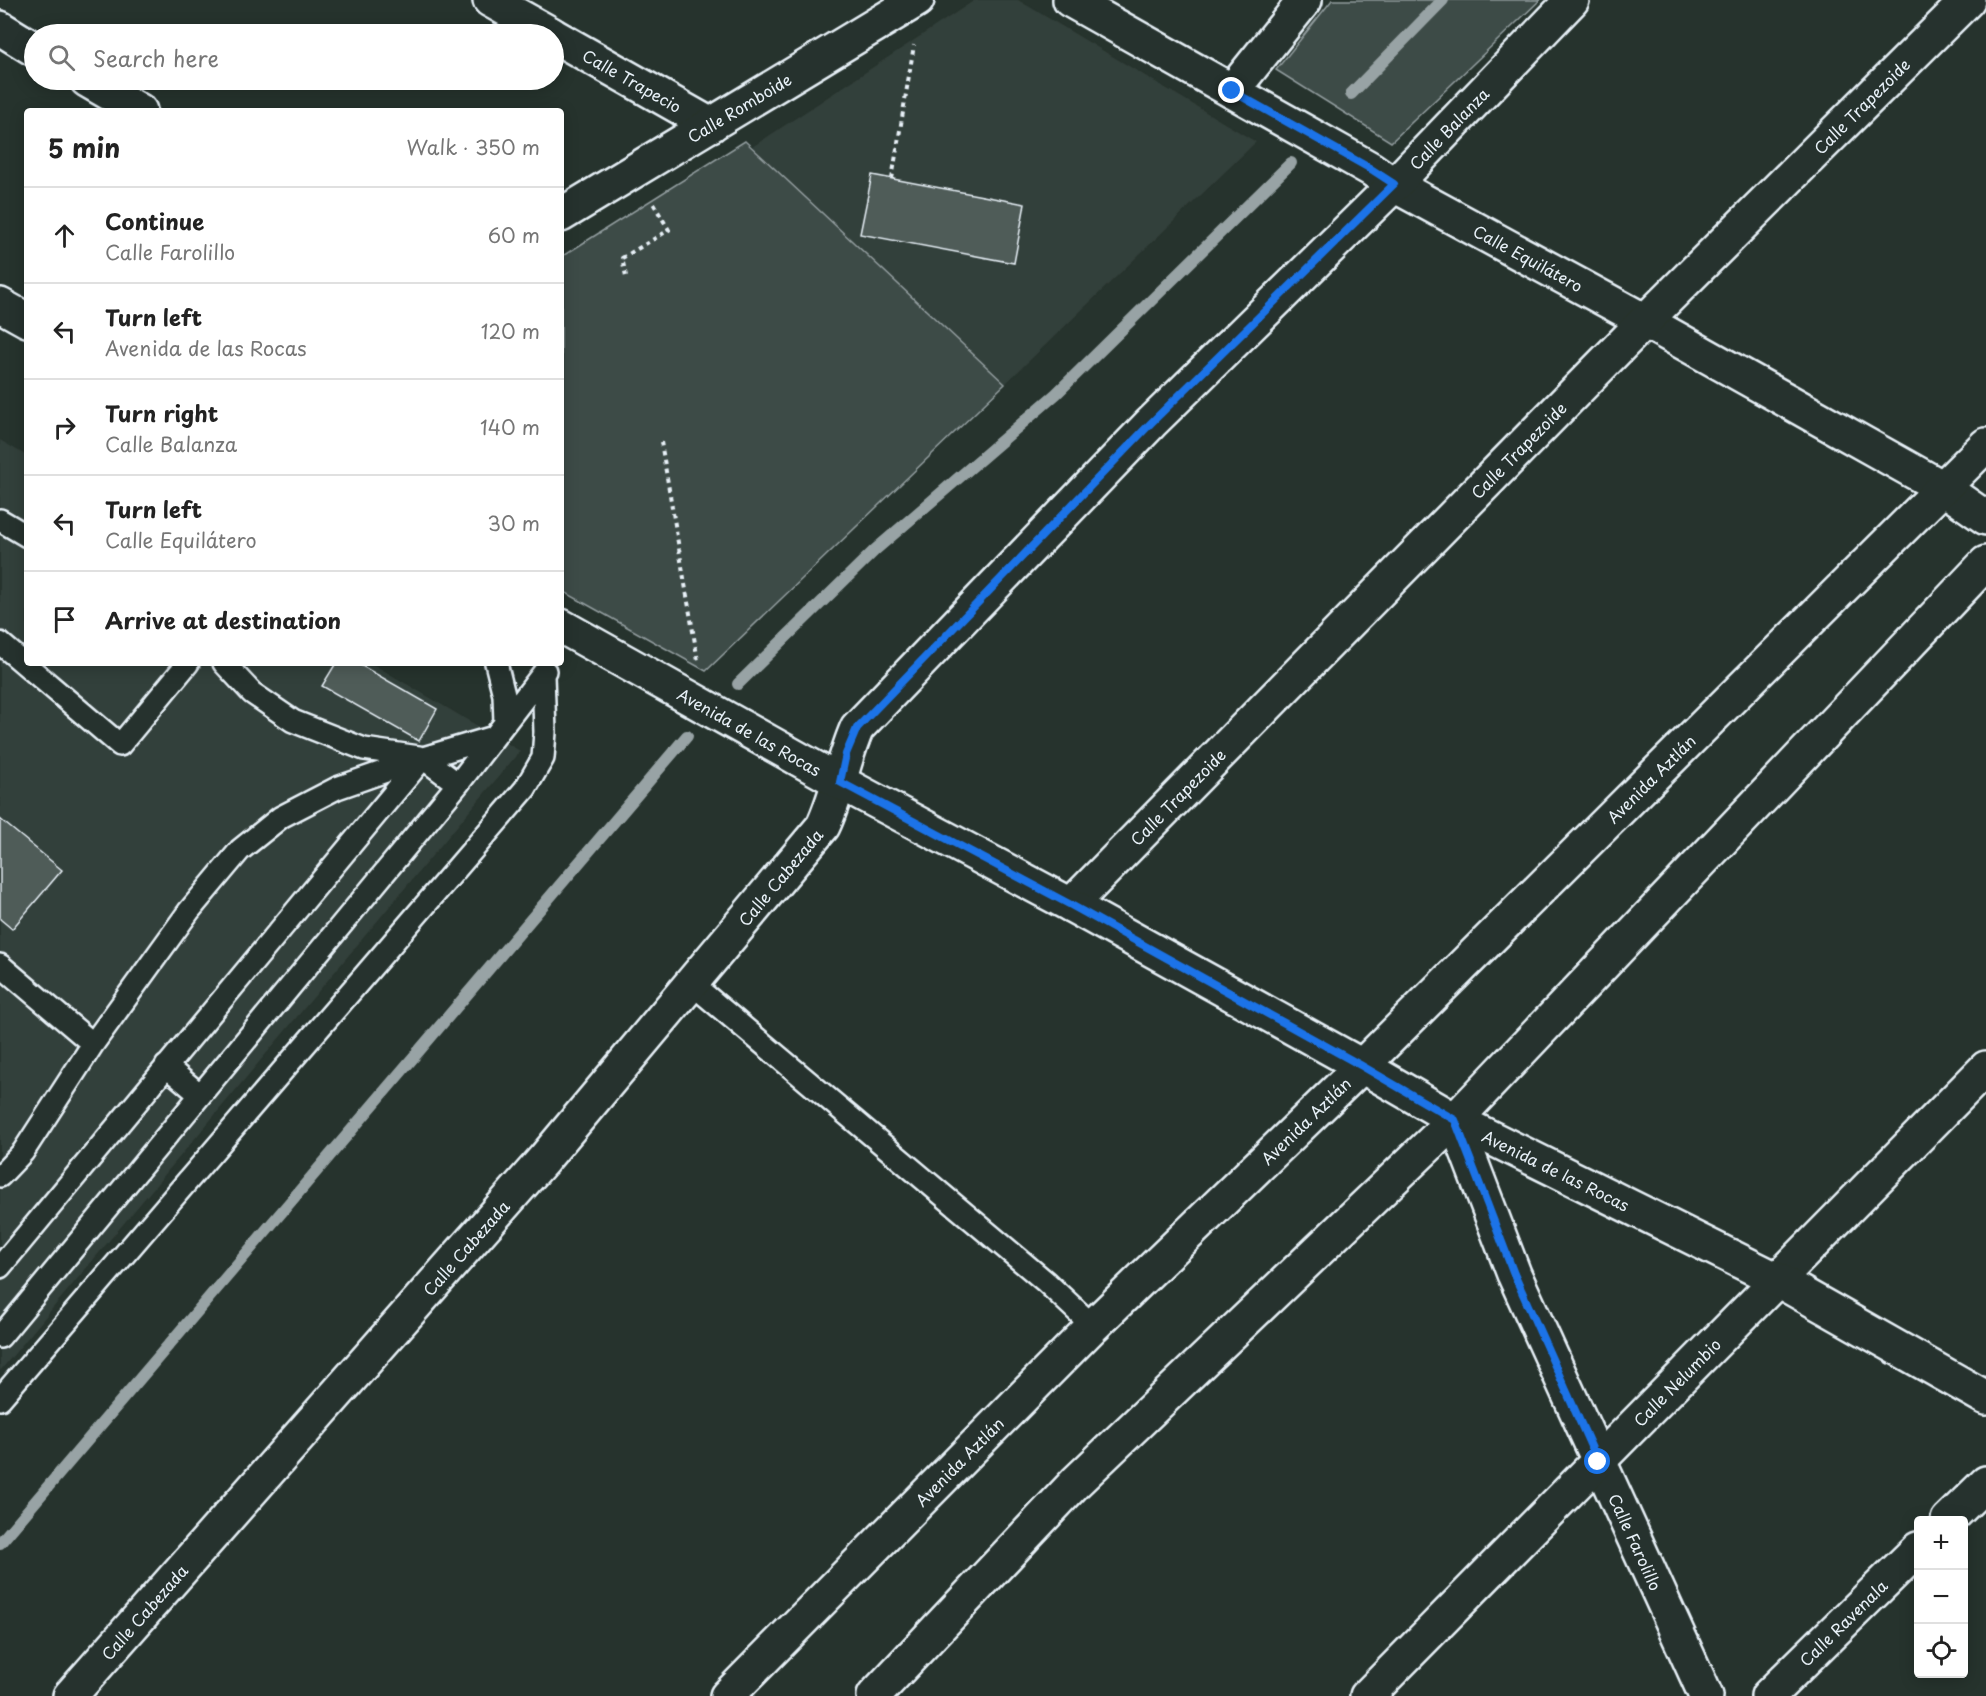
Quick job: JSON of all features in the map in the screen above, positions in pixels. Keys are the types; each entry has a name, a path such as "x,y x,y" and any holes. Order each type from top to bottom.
{"street":[{"name":"Calle Trapecio","path":"490,0 533,24"},
{"name":"Calle Romboide","path":"564,213 917,0"},
{"name":"Calle Equilátero","path":"1070,0 1382,177 1943,488 1986,518"},
{"path":"1232,91 1305,0"},
{"name":"Calle Balanza","path":"840,782 846,754 857,728 1151,423 1382,177 1572,0"},
{"name":"Calle Trapezoide","path":"1071,905 1645,321 1968,0"},
{"path":"0,28 24,43"},
{"name":"Calle Trapecio","path":"564,42 711,125"},
{"path":"104,90 135,108"},
{"path":"0,305 24,318"},
{"name":"Avenida Aztlán","path":"727,1696 1093,1326 1362,1066 1986,445"},
{"path":"874,1696 1076,1482 1455,1120 1986,564"},
{"name":"Avenida de las Rocas","path":"565,636 685,696 840,782 1071,905 1455,1120 1776,1279 1986,1398"},
{"name":"Calle Cabezada","path":"70,1696 544,1159 823,826 840,782"},
{"name":"Calle Nelumbio","path":"1367,1696 1986,1068"},
{"name":"Calle Farolillo","path":"1455,1120 1514,1274 1706,1696"},
{"path":"1953,1516 1986,1483"},
{"name":"Calle Ravenala","path":"1768,1696 1914,1553"}],"lane":[{"path":"0,520 24,534"},
{"path":"0,643 24,663"},
{"path":"27,666 120,745 186,666"},
{"path":"227,666 252,693 293,721 364,749 423,758 458,784"},
{"path":"497,666 504,695 500,730"},
{"path":"0,1337 458,784 547,669"},
{"path":"0,1399 525,789 543,758 547,669"},
{"path":"0,1176 23,1152 93,1044 189,911 240,850 281,817 337,788 500,730"},
{"path":"0,1267 423,758"},
{"path":"0,965 93,1044"},
{"path":"691,983 1046,1282 1093,1326"},
{"path":"166,1066 199,1094"}],"path":[{"path":"892,179 916,34"},
{"path":"626,276 622,258 669,230 633,171"},
{"path":"661,442 699,670 685,696"}],"shaded area":[{"path":"975,0 1018,0 1256,142 1005,384 752,147"},
{"path":"1332,0 1540,0 1391,142 1276,70"},
{"path":"745,141 1005,384 706,671 564,592 564,255"},
{"path":"0,440 24,454 24,666 376,666 520,751 0,1371"}],"building":[{"path":"872,175 1025,204 1014,263 860,234"},
{"path":"334,666 362,666 437,709 419,741 322,686"},
{"path":"0,819 62,870 12,929 0,919"}],"waterway":[{"path":"1351,94 1443,0"},
{"path":"738,684 875,550 1056,394 1291,163"},
{"path":"0,1543 687,736"}],"route":[{"path":"1232,91 1394,184 1151,423 857,728 846,754 840,782 1071,905 1455,1120 1514,1274 1598,1462"}]}
